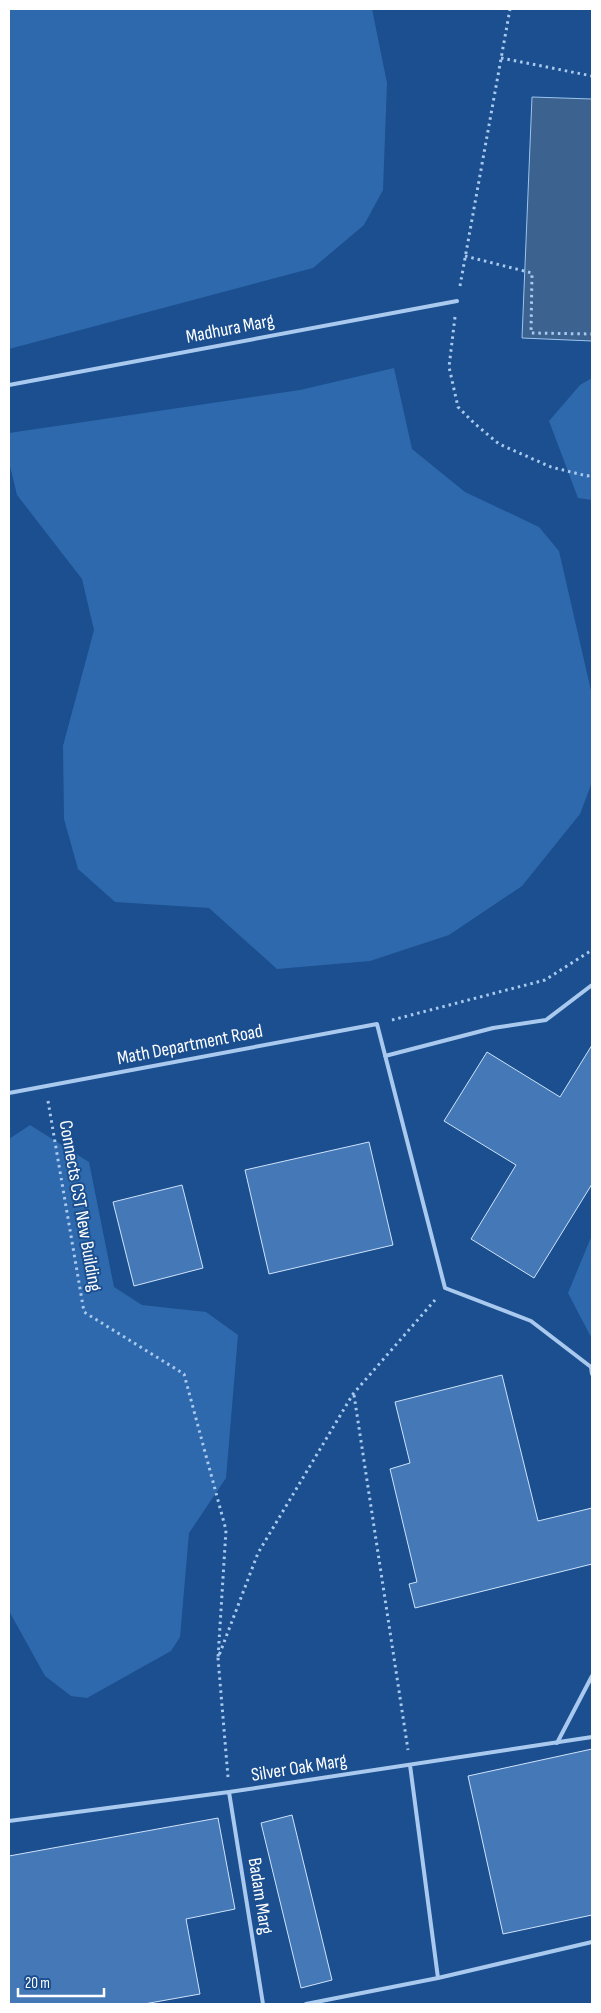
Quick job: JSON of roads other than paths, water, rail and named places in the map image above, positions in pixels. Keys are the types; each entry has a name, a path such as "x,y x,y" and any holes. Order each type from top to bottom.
{"lane":[{"name":"Madhura Marg","path":"9,385 457,301"},
{"path":"592,986 546,1020 493,1028 384,1056 445,1288 531,1321 590,1367 592,1374"},
{"name":"Math Department Road","path":"9,1093 377,1024 384,1056"},
{"path":"557,1743 592,1676"},
{"name":"Silver Oak Marg","path":"9,1821 229,1792 592,1737"},
{"path":"410,1765 438,1978"},
{"name":"Badam Marg","path":"229,1792 263,2004"},
{"path":"306,2004 438,1978 592,1942"}]}
